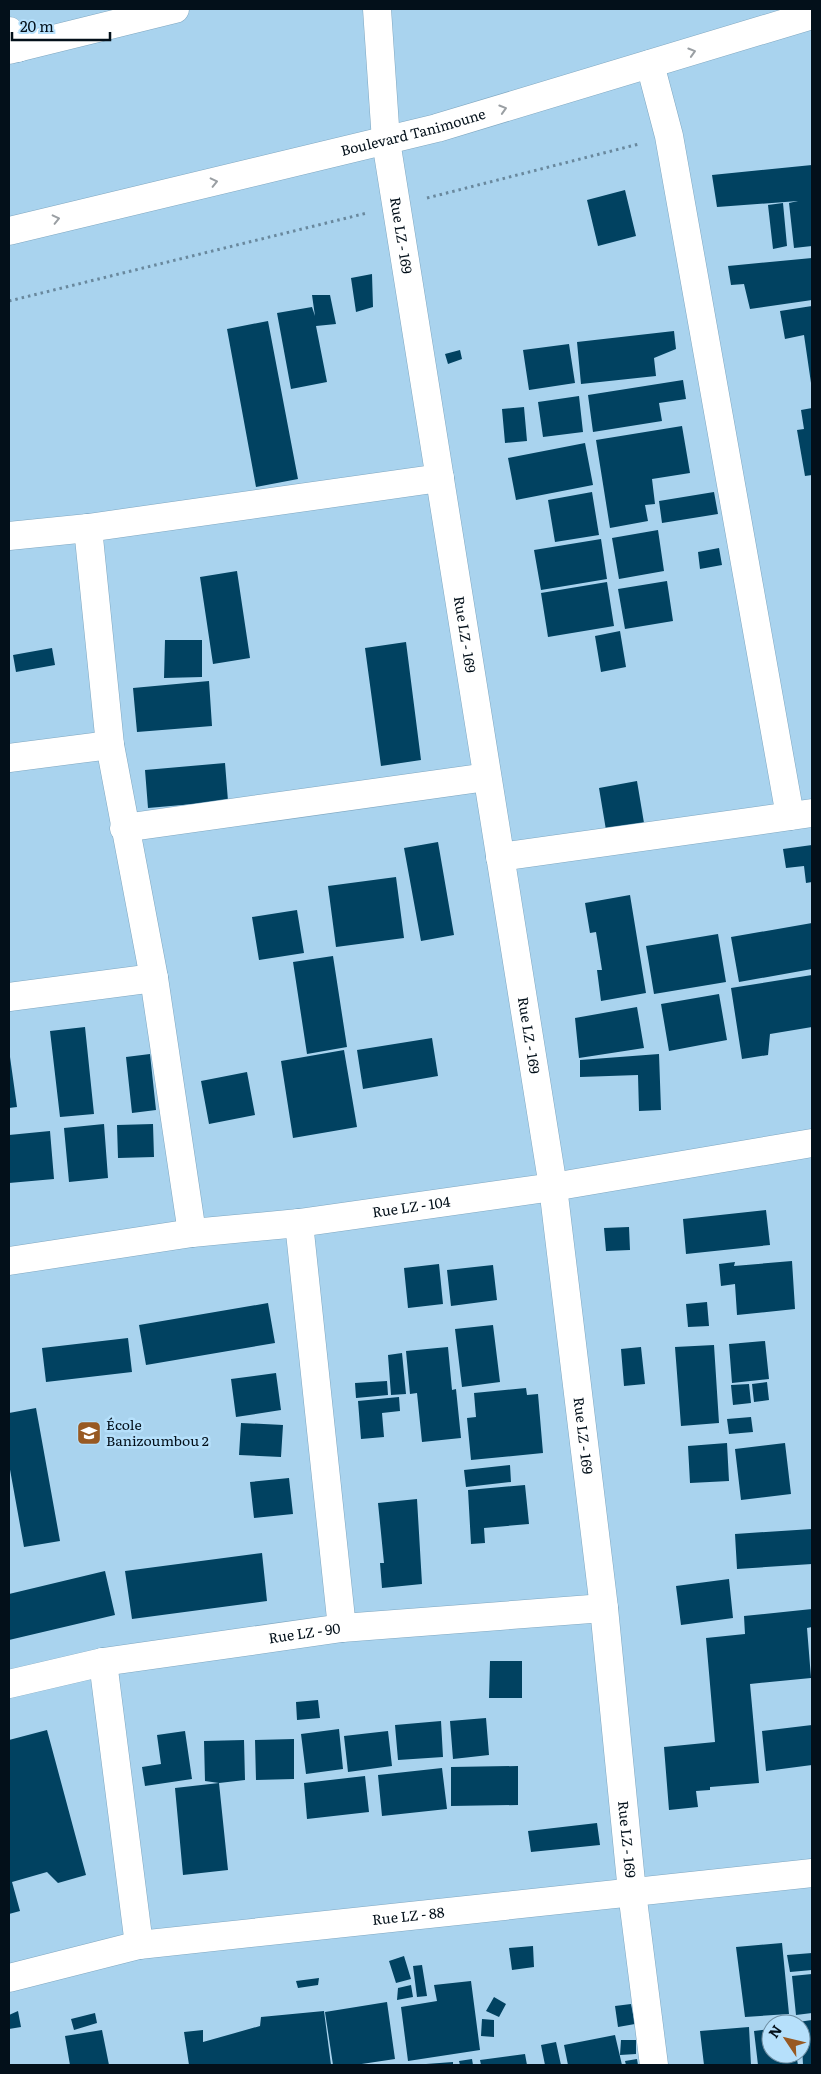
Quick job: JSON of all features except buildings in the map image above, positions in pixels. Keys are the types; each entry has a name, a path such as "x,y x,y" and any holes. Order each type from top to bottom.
{"street":[{"path":"11,40 175,9"},
{"name":"Rue LZ - 169","path":"377,9 386,141 398,205 553,1187 604,1608 632,1892 654,2065"},
{"name":"Boulevard Tanimoune","path":"9,231 456,123 812,15"},
{"path":"500,857 801,814 669,136 650,64"},
{"path":"9,536 88,528 440,478"},
{"path":"88,528 110,745 124,828 154,978 192,1233"},
{"path":"9,758 110,745"},
{"path":"124,828 487,778"},
{"path":"9,998 154,978"},
{"name":"Rue LZ - 104","path":"9,1261 192,1233 300,1223 553,1187 812,1143"},
{"path":"300,1223 342,1628"},
{"name":"Rue LZ - 90","path":"9,1684 103,1662 342,1628 604,1608"},
{"path":"103,1662 139,1945"},
{"name":"Rue LZ - 88","path":"9,1978 139,1945 812,1873"}],"path":[{"path":"9,301 669,136"}],"place":[{"name":"École Banizoumbou 2","path":"89,1433"}]}
